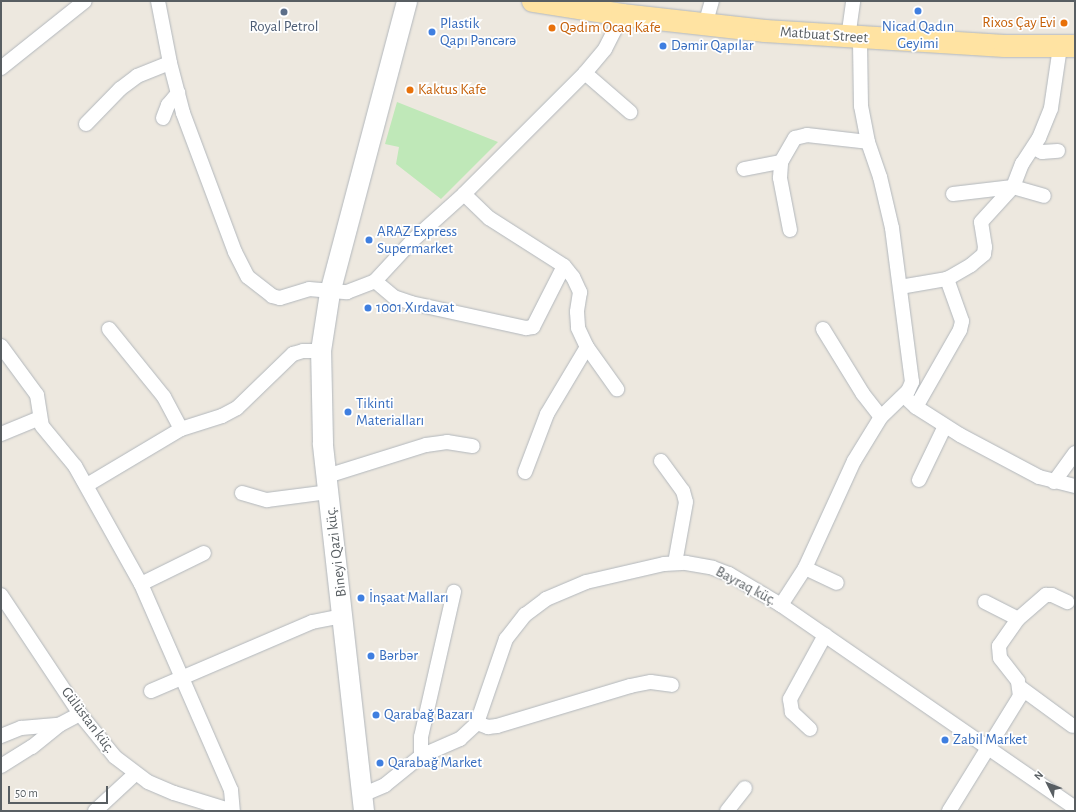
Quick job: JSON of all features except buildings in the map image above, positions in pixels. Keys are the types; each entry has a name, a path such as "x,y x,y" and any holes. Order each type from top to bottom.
{"main road":[{"name":"Bineyi Qazi küç.","path":"363,803 321,412 321,351 330,293 407,1"},
{"name":"Matbuat Street","path":"532,1 622,15 705,25 854,38 1067,47"},
{"name":"Matbuat Street","path":"562,1 622,15"}],"street":[{"path":"1,68 85,1"},
{"path":"158,1 170,64 178,93 203,171 234,252 248,277 272,296 280,298 309,289 330,293 347,292 375,281 428,226 464,194 585,73 605,49 622,15"},
{"path":"705,25 712,1"},
{"path":"781,605 805,568 842,483 881,417 904,396 911,387 912,374 886,201 868,142 861,106 854,38 853,1"},
{"path":"900,287 947,279 971,265 984,254 985,247 980,222 1013,187 1022,164 1034,148 1051,108 1067,47"},
{"path":"86,124 120,89 137,76 170,64"},
{"path":"585,73 630,112"},
{"path":"163,118 168,105 178,93"},
{"path":"790,230 780,178 781,162 795,138 807,135 868,142"},
{"path":"1034,148 1042,152 1058,151"},
{"path":"744,169 781,162"},
{"path":"953,194 1013,187 1044,196"},
{"path":"464,194 488,218 564,266 573,277 580,292 576,321 587,347 617,389"},
{"path":"375,281 394,297 411,303 526,328 533,327 564,266"},
{"path":"916,407 960,330 962,321 947,279"},
{"path":"109,329 164,398 181,430"},
{"path":"823,329 863,394 881,417"},
{"path":"1,346 37,395 40,418 45,430 75,466 141,584 181,679 231,790 232,811"},
{"path":"525,472 547,414 587,347"},
{"path":"86,485 181,430 222,416 237,408 293,354 303,351 321,351"},
{"path":"904,396 916,407 945,426 1039,477 1054,482 1075,486"},
{"path":"1,434 40,418"},
{"path":"919,480 945,426"},
{"path":"242,493 267,500 328,484 426,445 447,442 473,446"},
{"path":"1054,482 1062,467 1075,454"},
{"path":"661,461 683,491 686,502 675,563"},
{"path":"141,584 204,553"},
{"name":"Bayraq küç.","path":"363,803 421,756 460,739 477,723 506,639 525,615 562,590 586,582 675,563 696,564 729,574 781,605 1075,808"},
{"path":"805,568 837,583"},
{"path":"421,756 421,736 454,592"},
{"name":"Gülüstan küç.","path":"1,595 80,714 115,757 135,774 174,793 232,811"},
{"path":"1067,602 1052,595 1046,595 1018,619 999,646 998,653 1021,688 1073,726"},
{"path":"985,602 1018,619"},
{"path":"151,690 181,679 312,622 344,616"},
{"path":"810,728 792,712 790,700 824,635"},
{"path":"477,723 488,727 497,726 630,686 651,682 672,685"},
{"path":"949,811 1016,705 1021,688"},
{"path":"1,766 32,747 59,725 80,714"},
{"path":"1,736 21,728 59,725"},
{"path":"95,811 135,774"},
{"path":"727,811 745,788"}],"green space":[{"path":"397,102 498,142 441,199 396,164 399,147 385,144"}],"place":[{"name":"Nicad Qadın Geyimi","path":"918,11"},
{"name":"Royal Petrol","path":"284,12"},
{"name":"Rixos Çay Evi","path":"1064,23"},
{"name":"Qədim Ocaq Kafe","path":"552,28"},
{"name":"Plastik Qapı Pəncərə","path":"432,32"},
{"name":"Dəmir Qapılar","path":"663,46"},
{"name":"Kaktus Kafe","path":"410,90"},
{"name":"ARAZ Express Supermarket","path":"369,240"},
{"name":"1001 Xırdavat","path":"368,308"},
{"name":"Tikinti Materialları","path":"348,412"},
{"name":"İnşaat Malları","path":"361,598"},
{"name":"Bərbər","path":"371,656"},
{"name":"Qarabağ Bazarı","path":"376,715"},
{"name":"Zabil Market","path":"945,740"},
{"name":"Qarabağ Market","path":"380,763"}]}
